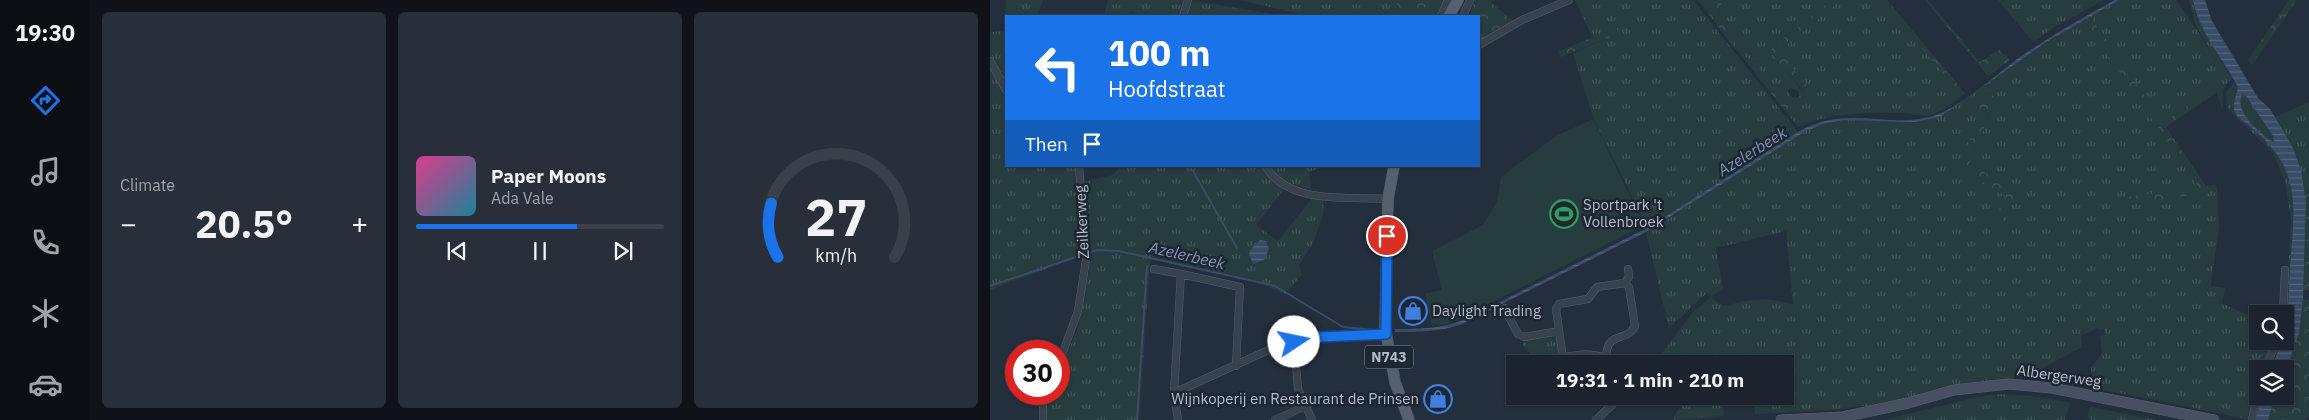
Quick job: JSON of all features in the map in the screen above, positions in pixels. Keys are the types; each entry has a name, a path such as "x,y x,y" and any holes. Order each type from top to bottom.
{"main road":[{"path":"1450,15 1458,0"},
{"path":"1456,15 1464,0"},
{"name":"N743","path":"1394,167 1388,199 1386,334 1395,382 1409,420"},
{"name":"Albergerweg","path":"1781,420 1842,417 1908,403 1954,390 2009,384 2052,388 2214,420"}],"street":[{"path":"1183,15 1188,0"},
{"path":"1441,15 1448,0"},
{"path":"1463,15 1470,0"},
{"path":"1480,44 1522,20 1569,0"},
{"path":"990,61 1005,88"},
{"name":"Zeilkerweg","path":"1067,340 1078,311 1086,255 1079,167"},
{"path":"1266,167 1276,179 1289,187 1314,195 1330,198 1388,199"},
{"path":"1154,269 1240,287 1236,366"},
{"path":"1625,283 1629,277 1628,269"},
{"path":"2283,305 2285,270"},
{"path":"1178,420 1174,393 1181,274"},
{"path":"1563,355 1556,309 1560,304 1588,299 1596,287 1625,283 1630,287 1635,326 1633,331 1609,341 1606,347 1606,355"},
{"path":"1504,308 1521,336 1559,331"},
{"path":"1174,393 1288,341 1294,342 1299,338 1386,334"},
{"path":"1294,342 1298,389 1312,420"},
{"path":"1275,420 1304,402"},
{"path":"1043,405 1043,420"},
{"path":"1596,420 1612,405"},
{"path":"2252,420 2255,405"}],"green space":[{"path":"1006,0 1043,0 1037,15 1006,15"},
{"path":"1108,0 1185,0 1181,15 1143,15 1131,12 1123,15 1104,15"},
{"path":"1240,0 1399,0 1392,14 1389,15 1305,15"},
{"path":"1399,0 1447,0 1440,15 1389,15 1392,14"},
{"path":"1475,0 1492,0 1491,2 1514,22 1480,42 1480,15 1469,15"},
{"path":"1575,0 1693,0 1798,132 1648,229 1594,120 1573,53 1620,33 1618,27 1593,38"},
{"path":"1698,0 1723,0 1719,12 1732,45"},
{"path":"1723,0 1831,0 1780,41 1785,46 1841,0 1883,0 1949,80 1965,93 1953,103 1934,114 1923,116 1902,113 1849,114 1823,118 1798,127 1787,113 1812,94 1776,46 1770,52 1805,94 1799,97 1799,92 1792,88 1788,90 1790,96 1796,98 1787,103 1754,62 1740,54 1732,45 1719,11"},
{"path":"1831,0 1841,0 1785,46 1780,41"},
{"path":"1883,0 1887,0 1962,89 1959,90 1949,81"},
{"path":"1925,0 1928,0 1980,62 1999,50 2010,60 1988,76"},
{"path":"1998,0 2104,0 2056,26 2033,42"},
{"path":"2119,0 2176,0 2201,36 2224,76 2194,21 2189,0 2193,0 2204,29 2229,75 2233,77 2224,88 2222,109 2217,92 2219,84 2163,123 2090,16"},
{"path":"2289,0 2297,0 2252,65 2248,60"},
{"path":"1201,2 1277,15 1187,15 1190,4"},
{"path":"2090,16 2163,123 2220,83 2217,92 2166,127 2206,186 2208,194 2130,202 2128,197 2199,187 2084,20"},
{"path":"2084,20 2199,187 2129,197 2208,194 2206,186 2215,185 2217,188 2219,226 2211,286 2225,288 2222,303 2249,316 2247,322 2249,323 2249,350 2271,350 2268,360 2249,360 2249,405 2253,405 2250,420 2092,388 2091,368 2102,353 2100,336 2105,335 2104,329 2099,330 2098,328 2081,336 2082,347 2028,376 2017,376 2008,380 1883,406 1855,406 1845,409 1755,414 1754,405 1794,405 1794,355 1661,355 1693,312 1711,297 1708,292 1669,328 1646,233 1804,132 1826,123 1844,120 1915,122 1940,117 2048,41","holes":["1985,92 1996,97 1970,163 2015,197 2001,222 1993,223 2006,196 1962,166","1786,231 1793,305 1765,299 1723,306 1711,297 1723,289 1716,248"]},
{"path":"1618,27 1620,33 1561,57 1559,51"},
{"path":"1005,31 1005,84 990,56 990,32"},
{"path":"1776,46 1813,94 1787,113 1740,54 1754,62 1788,103 1805,93 1769,51"},
{"path":"990,69 1005,93 1005,167 1076,167 1084,257 1076,258 990,290"},
{"path":"2235,81 2238,87 2234,110 2237,116 2275,150 2286,169 2291,184 2294,213 2289,305 2287,305 2291,222 2285,181 2273,153 2227,108 2226,93"},
{"path":"1984,92 1996,97 1970,163 2014,191 2015,197 2001,222 1992,224 2006,196 1980,181 1962,166"},
{"path":"2244,93 2273,136 2274,142 2255,128 2244,114 2241,107 2241,99"},
{"path":"2309,102 2309,185 2303,188 2296,160 2275,117"},
{"name":"Sportpark 't Vollenbroek","path":"1593,119 1644,225 1465,316 1447,324 1432,326 1425,293 1442,290 1432,251 1483,225 1497,202 1501,177 1556,136"},
{"path":"1120,167 1265,167 1286,187 1256,225 1278,241 1313,197 1324,198 1323,215 1313,243 1299,265 1302,274 1285,294 1255,281 1150,259 1139,420 1046,420 1046,405 1070,405 1070,347 1078,328 1089,271 1089,237 1084,182 1113,175"},
{"path":"1271,167 1323,167 1309,172 1311,190 1282,179"},
{"path":"2309,185 2309,290 2303,290 2306,226 2303,188"},
{"path":"2303,299 2309,300 2309,416 2305,420 2268,420 2272,405 2294,405 2294,360 2289,360 2299,333"},
{"path":"1553,334 1557,337 1559,353 1555,355 1531,355 1523,345 1522,339"},
{"path":"2000,394 2032,396 2070,403 2065,420 1884,420 1977,397"},
{"path":"1683,405 1723,405 1724,416 1674,420"},
{"path":"2090,407 2157,420 2092,420 2087,417"}],"water":[{"path":"2115,0 2119,0 2048,41 1940,117 1915,122 1844,120 1826,123 1804,132 1646,232 1462,324 1421,332 1395,332 1395,329 1424,328 1452,324 1470,317 1649,227 1798,132 1817,124 1834,119 1851,118 1918,119 1946,111 1957,105 2032,49"},
{"path":"2193,0 2205,0 2212,21 2258,98 2270,109 2275,117 2293,148 2301,170 2306,201 2303,299 2299,333 2294,347 2294,305 2288,305 2293,225 2290,182 2274,150 2259,134 2237,116 2234,110 2234,103 2238,87 2200,23","holes":["2244,93 2273,136 2274,142 2262,134 2244,113 2241,106 2241,99"]},
{"path":"1260,240 1266,241 1269,249 1264,260 1253,264 1249,254 1251,249"},
{"path":"2278,350 2293,350 2289,360 2275,360"},
{"path":"2260,405 2272,405 2268,420 2256,420"}],"waterway":[{"path":"1193,171 1237,248"},
{"name":"Azelerbeek","path":"1087,253 1097,250 1119,251 1275,286 1343,327 1374,330"},
{"name":"Azelerbeek","path":"990,286 1082,255"},
{"path":"1137,420 1147,266"}],"place":[{"name":"Sportpark 't Vollenbroek","path":"1564,214"},
{"name":"Daylight Trading","path":"1413,311"},
{"name":"Wijnkoperij en Restaurant de Prinsen","path":"1438,399"}],"route":[{"path":"1294,342 1299,338 1386,334 1387,236"}]}
